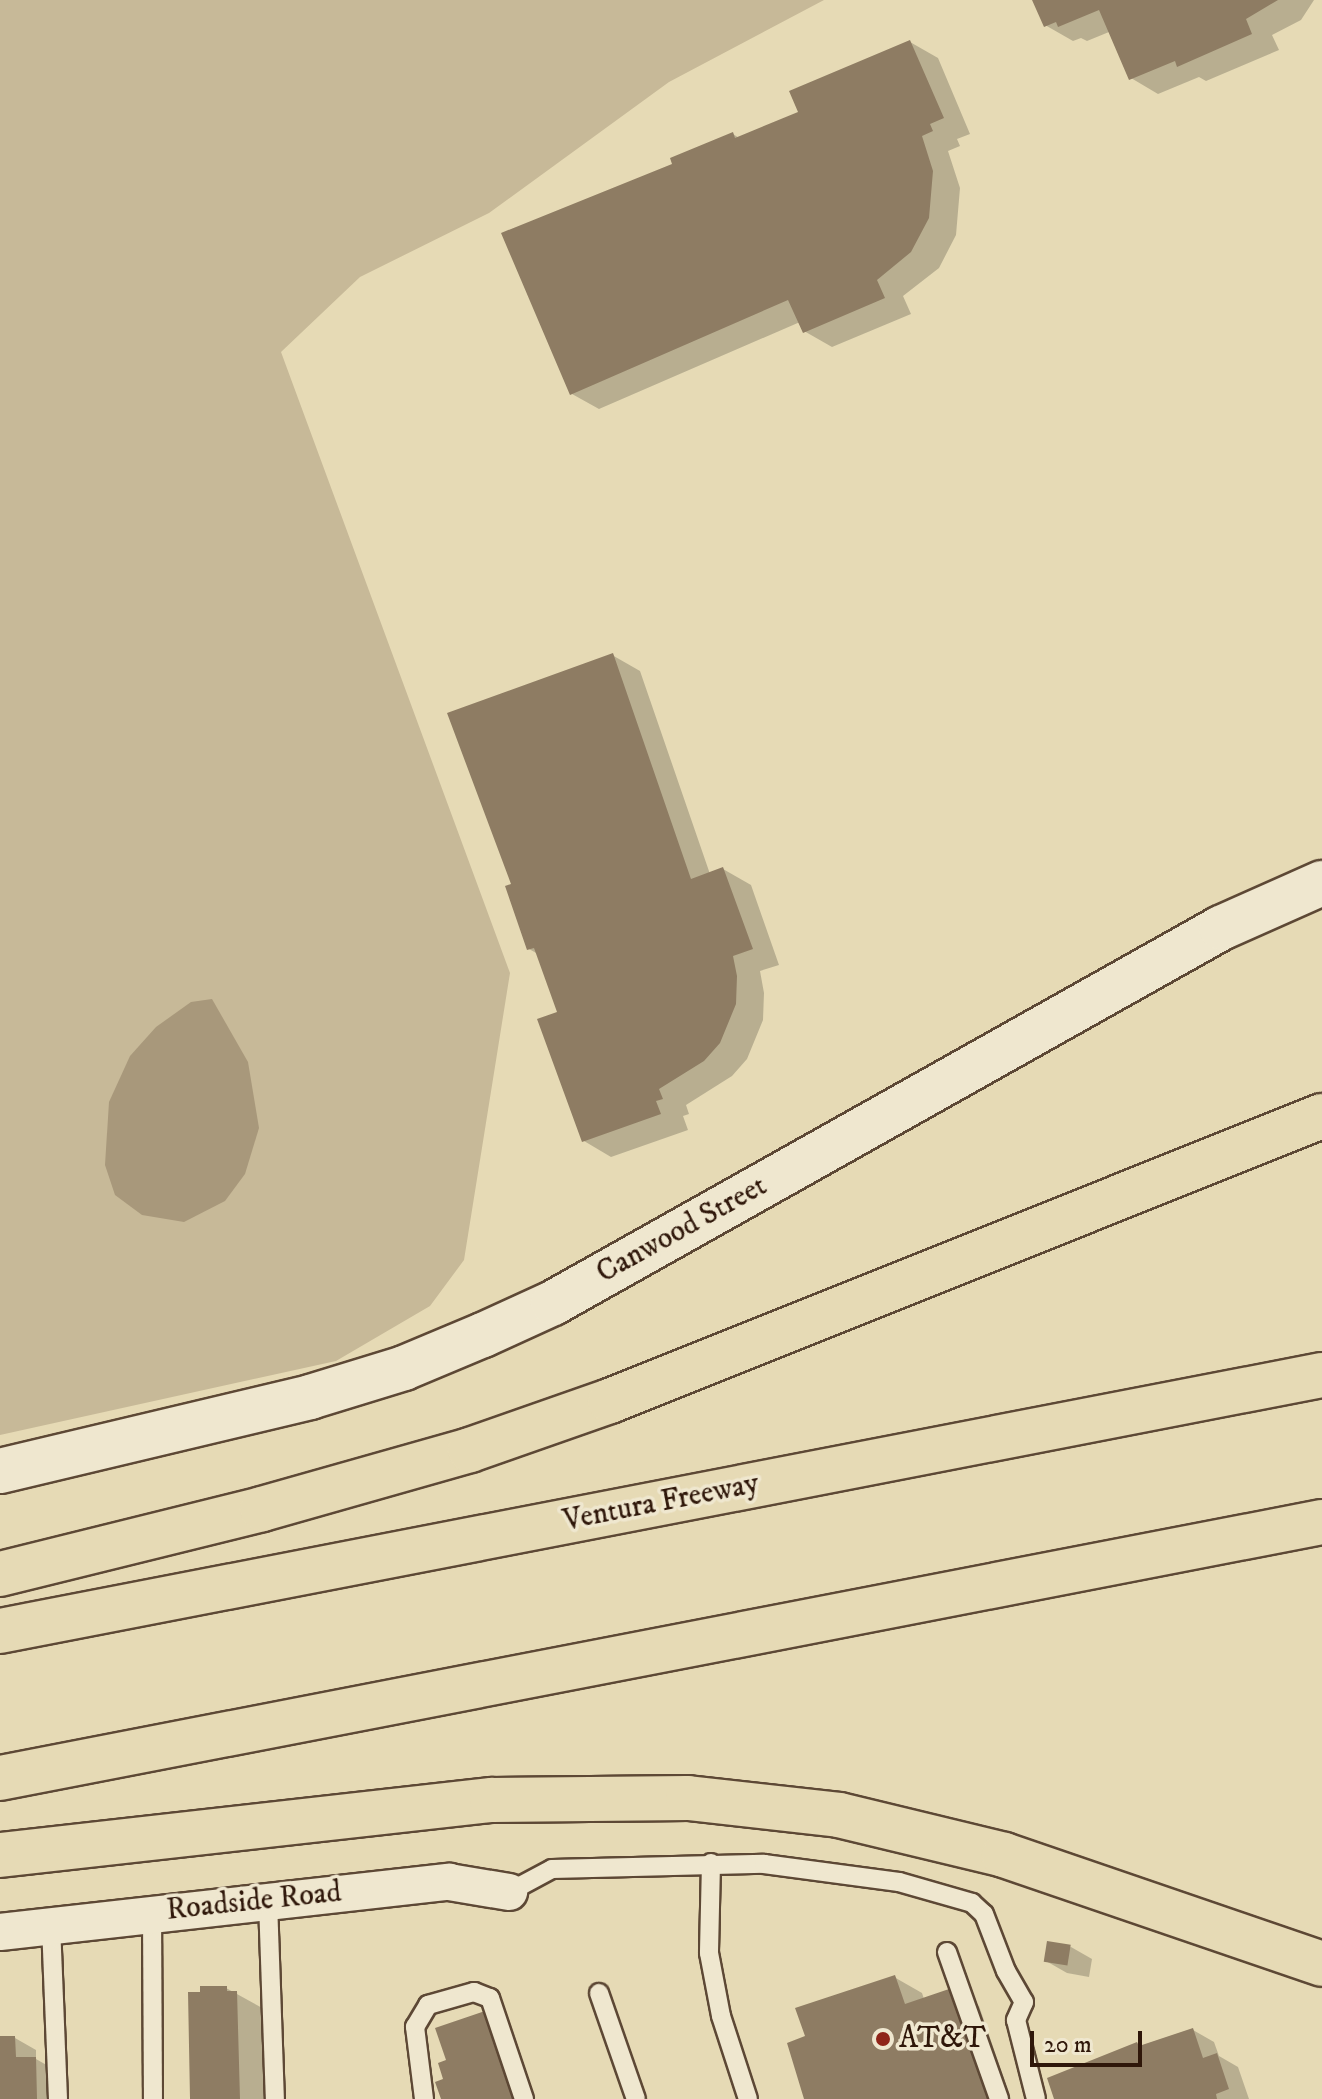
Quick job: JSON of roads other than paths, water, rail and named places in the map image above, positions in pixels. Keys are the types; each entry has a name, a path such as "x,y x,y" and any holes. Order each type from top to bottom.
{"highway":[{"path":"0,1574 262,1509 470,1450 610,1401 1322,1116"},
{"path":"1252,1388 1322,1358"},
{"name":"Ventura Freeway","path":"0,1631 1322,1375"},
{"path":"0,1778 1322,1522"},
{"path":"0,1855 492,1800 688,1798 839,1815 1004,1855 1322,1964"}],"street":[{"name":"Canwood Street","path":"0,1471 310,1397 404,1368 497,1329 553,1303 1221,928 1322,883"},
{"name":"Roadside Road","path":"0,1932 449,1882 509,1892"}],"lane":[{"path":"711,1863 709,1953 721,2016 748,2099"},
{"path":"509,1892 552,1869 764,1864 899,1882 972,1903 984,1914 1006,1971 1024,2002 1016,2020 1036,2099"},
{"path":"268,1902 275,2099"},
{"path":"152,1913 153,2099"},
{"path":"51,1925 58,2099"},
{"path":"947,1952 999,2099"},
{"path":"424,2099 415,2027 428,2005 474,1992 490,1998 524,2099"},
{"path":"599,1993 636,2099"}],"place":[{"name":"AT&T","path":"883,2039"}]}
